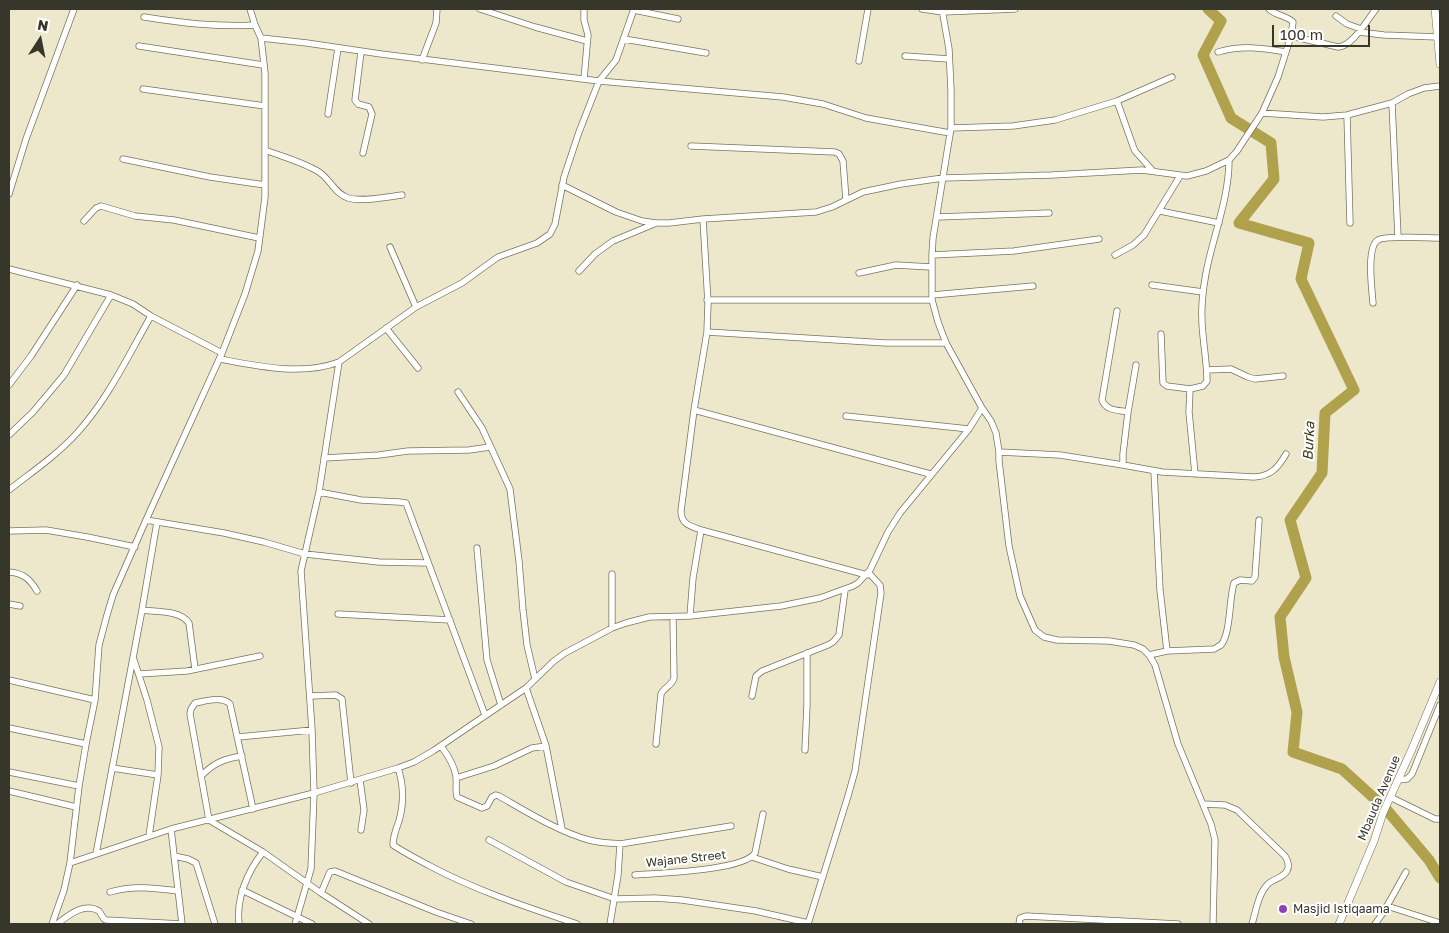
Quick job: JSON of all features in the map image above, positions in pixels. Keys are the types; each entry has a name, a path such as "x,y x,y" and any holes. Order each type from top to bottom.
{"street":[{"path":"9,194 12,171 74,9"},
{"path":"52,924 64,890 70,863 79,786 95,700 100,644 113,595 221,356 252,273 265,197 265,106 261,38 250,9"},
{"path":"422,60 436,23 437,9"},
{"path":"480,9 587,41"},
{"path":"584,9 583,17 587,30 587,41 584,79"},
{"path":"9,269 77,285 133,304 221,356 259,366 287,368 322,368 339,362 416,307 462,283 498,257 537,243 550,234 555,224 568,162 579,132 599,81 616,60 634,9 678,19"},
{"path":"859,61 868,9"},
{"path":"922,9 1015,9"},
{"path":"562,185 628,217 656,223 669,223 702,219 807,214 824,210 862,192 943,178 1052,175 1132,170 1153,171 1180,176 1193,175 1229,160 1262,113 1278,77 1291,36 1293,22 1269,9"},
{"path":"1291,36 1338,48 1343,47 1348,44 1376,9"},
{"path":"1435,9 1438,25 1440,64"},
{"path":"942,10 950,59 951,90 950,130 931,267 932,297 938,322 946,343 996,433 1010,546 1020,596 1035,630 1044,637 1057,640 1109,641 1134,645 1143,649 1155,665 1178,744 1211,824 1215,840 1213,924"},
{"path":"1336,16 1360,30 1384,35 1438,38"},
{"path":"144,17 207,26 255,25"},
{"path":"261,38 307,42 361,52 599,81 783,97 824,104 866,118 950,130 1013,126 1055,120 1116,101 1172,77"},
{"path":"624,39 706,53"},
{"path":"139,46 263,65"},
{"path":"1218,52 1236,47 1259,47 1286,52"},
{"path":"328,114 338,48"},
{"path":"361,52 355,100 358,104 369,107 372,114 363,153"},
{"path":"905,56 950,59"},
{"path":"1262,113 1323,117 1347,115 1392,103 1424,88 1440,86"},
{"path":"144,89 265,106"},
{"path":"1116,101 1135,151 1153,171"},
{"path":"1392,103 1398,238"},
{"path":"1347,115 1350,223"},
{"path":"690,146 835,152 839,154 843,161 846,200"},
{"path":"265,150 311,168 325,177 338,192 348,198 364,199 402,195"},
{"path":"123,159 210,177 265,185"},
{"path":"1161,334 1163,383 1166,386 1190,389 1205,384 1207,381 1207,370 1202,322 1203,292 1226,192 1229,160"},
{"path":"1115,255 1127,250 1151,226 1180,176"},
{"path":"84,221 96,208 101,206 134,216 174,220 259,238"},
{"path":"1160,211 1219,223"},
{"path":"937,217 1049,213"},
{"path":"489,840 566,882 615,899 655,898 682,900 756,911 808,924 852,782 881,593 880,585 867,573 701,530 683,521 681,515 694,410 707,332 702,219"},
{"path":"579,271 595,254 614,241 656,223"},
{"path":"1373,303 1372,249 1377,241 1380,239 1398,238 1440,238"},
{"path":"932,255 1014,251 1098,239"},
{"path":"390,247 416,307"},
{"path":"859,273 896,265 931,267"},
{"path":"9,385 31,356 77,285"},
{"path":"1152,285 1203,292"},
{"path":"707,300 932,297 1033,286"},
{"path":"9,435 33,412 64,375 111,295"},
{"path":"1117,311 1102,400 1108,408 1128,412"},
{"path":"9,490 76,435 113,383 151,316"},
{"path":"386,328 418,368"},
{"path":"707,332 886,343 946,343"},
{"path":"295,924 311,868 314,793 312,730 301,571 319,492 339,362"},
{"path":"1123,465 1122,459 1128,412 1136,365"},
{"path":"1207,370 1231,368 1255,379 1283,376"},
{"path":"1190,389 1189,412 1195,474"},
{"path":"458,392 482,428 510,489 518,552 522,610 535,680"},
{"path":"70,863 171,829 351,783 398,768 424,757 526,688 554,661 612,628 649,617 690,616 781,606 820,598 845,590 858,583 867,573 900,512 969,429 982,408"},
{"path":"694,410 930,474"},
{"path":"846,416 969,429"},
{"path":"324,458 379,455 419,450 457,450 490,447"},
{"path":"999,452 1060,455 1154,471 1254,478 1268,475 1278,467 1286,454"},
{"path":"1154,471 1160,590 1167,651"},
{"path":"319,492 361,500 406,503 485,715"},
{"path":"146,520 245,538 305,554 379,562 428,563"},
{"path":"1149,655 1167,651 1214,649 1220,646 1227,628 1234,583 1238,580 1252,581 1254,579 1260,520"},
{"path":"96,854 158,522"},
{"path":"9,531 46,530 135,547"},
{"path":"690,616 693,578 701,530"},
{"path":"477,548 487,660 501,705"},
{"path":"9,572 27,577 37,591"},
{"path":"612,574 612,628"},
{"path":"752,696 755,680 759,674 828,645 837,638 845,590"},
{"path":"9,604 20,606"},
{"path":"142,610 175,614 186,619 189,623 196,670"},
{"path":"338,614 450,620"},
{"path":"656,744 661,694 672,683 674,678 673,617"},
{"path":"805,750 807,653"},
{"path":"139,674 196,670 260,656"},
{"path":"133,658 159,747 158,775 149,836"},
{"path":"9,680 95,700"},
{"name":"Mbauda Avenue","path":"1340,924 1390,797 1440,682"},
{"path":"526,688 546,746 562,829"},
{"path":"310,696 336,695 342,698 351,783"},
{"path":"253,809 238,737 228,701 195,702 192,705 190,714 209,820 263,852 369,924"},
{"path":"1398,780 1407,778 1412,774 1440,705"},
{"path":"9,728 86,744"},
{"path":"238,737 312,730"},
{"path":"441,746 456,778 455,794 457,797 484,808 492,797 499,796 562,829 587,839 620,844 731,826"},
{"path":"456,778 494,766 532,748 546,746"},
{"path":"201,776 223,760 242,756"},
{"path":"112,768 158,775"},
{"path":"398,768 403,786 403,796 401,814 393,837 393,845 449,876 493,895 578,924"},
{"path":"9,772 79,786"},
{"path":"360,780 364,810 361,830"},
{"path":"9,791 76,807"},
{"path":"1390,797 1435,819 1440,818"},
{"path":"1202,804 1225,805 1237,810 1287,860 1288,867 1286,873 1272,880 1264,889 1252,924"},
{"path":"763,814 756,849 752,857 788,869 823,877"},
{"path":"57,924 78,910 90,907 99,911 106,920 182,924 171,829"},
{"path":"610,924 618,875 620,844"},
{"path":"239,924 238,903 242,890 263,852"},
{"path":"174,856 196,863 215,924"},
{"name":"Wajane Street","path":"634,874 715,868 733,865 752,857"},
{"path":"321,893 330,872 336,872 471,924"},
{"path":"1375,924 1406,872"},
{"path":"110,892 143,886 178,891"},
{"path":"242,890 312,924"},
{"path":"1387,906 1440,922"},
{"path":"1019,924 1020,918 1026,916 1178,924"}],"waterway":[{"name":"Burka","path":"1208,9 1221,21 1203,55 1231,118 1271,143 1274,179 1239,223 1309,243 1301,279 1354,390 1325,413 1322,473 1290,520 1306,578 1280,617 1284,657 1297,712 1293,752 1342,769 1386,809 1429,860 1440,878"}],"place":[{"name":"Masjid Istiqaama","path":"1283,909"}]}
